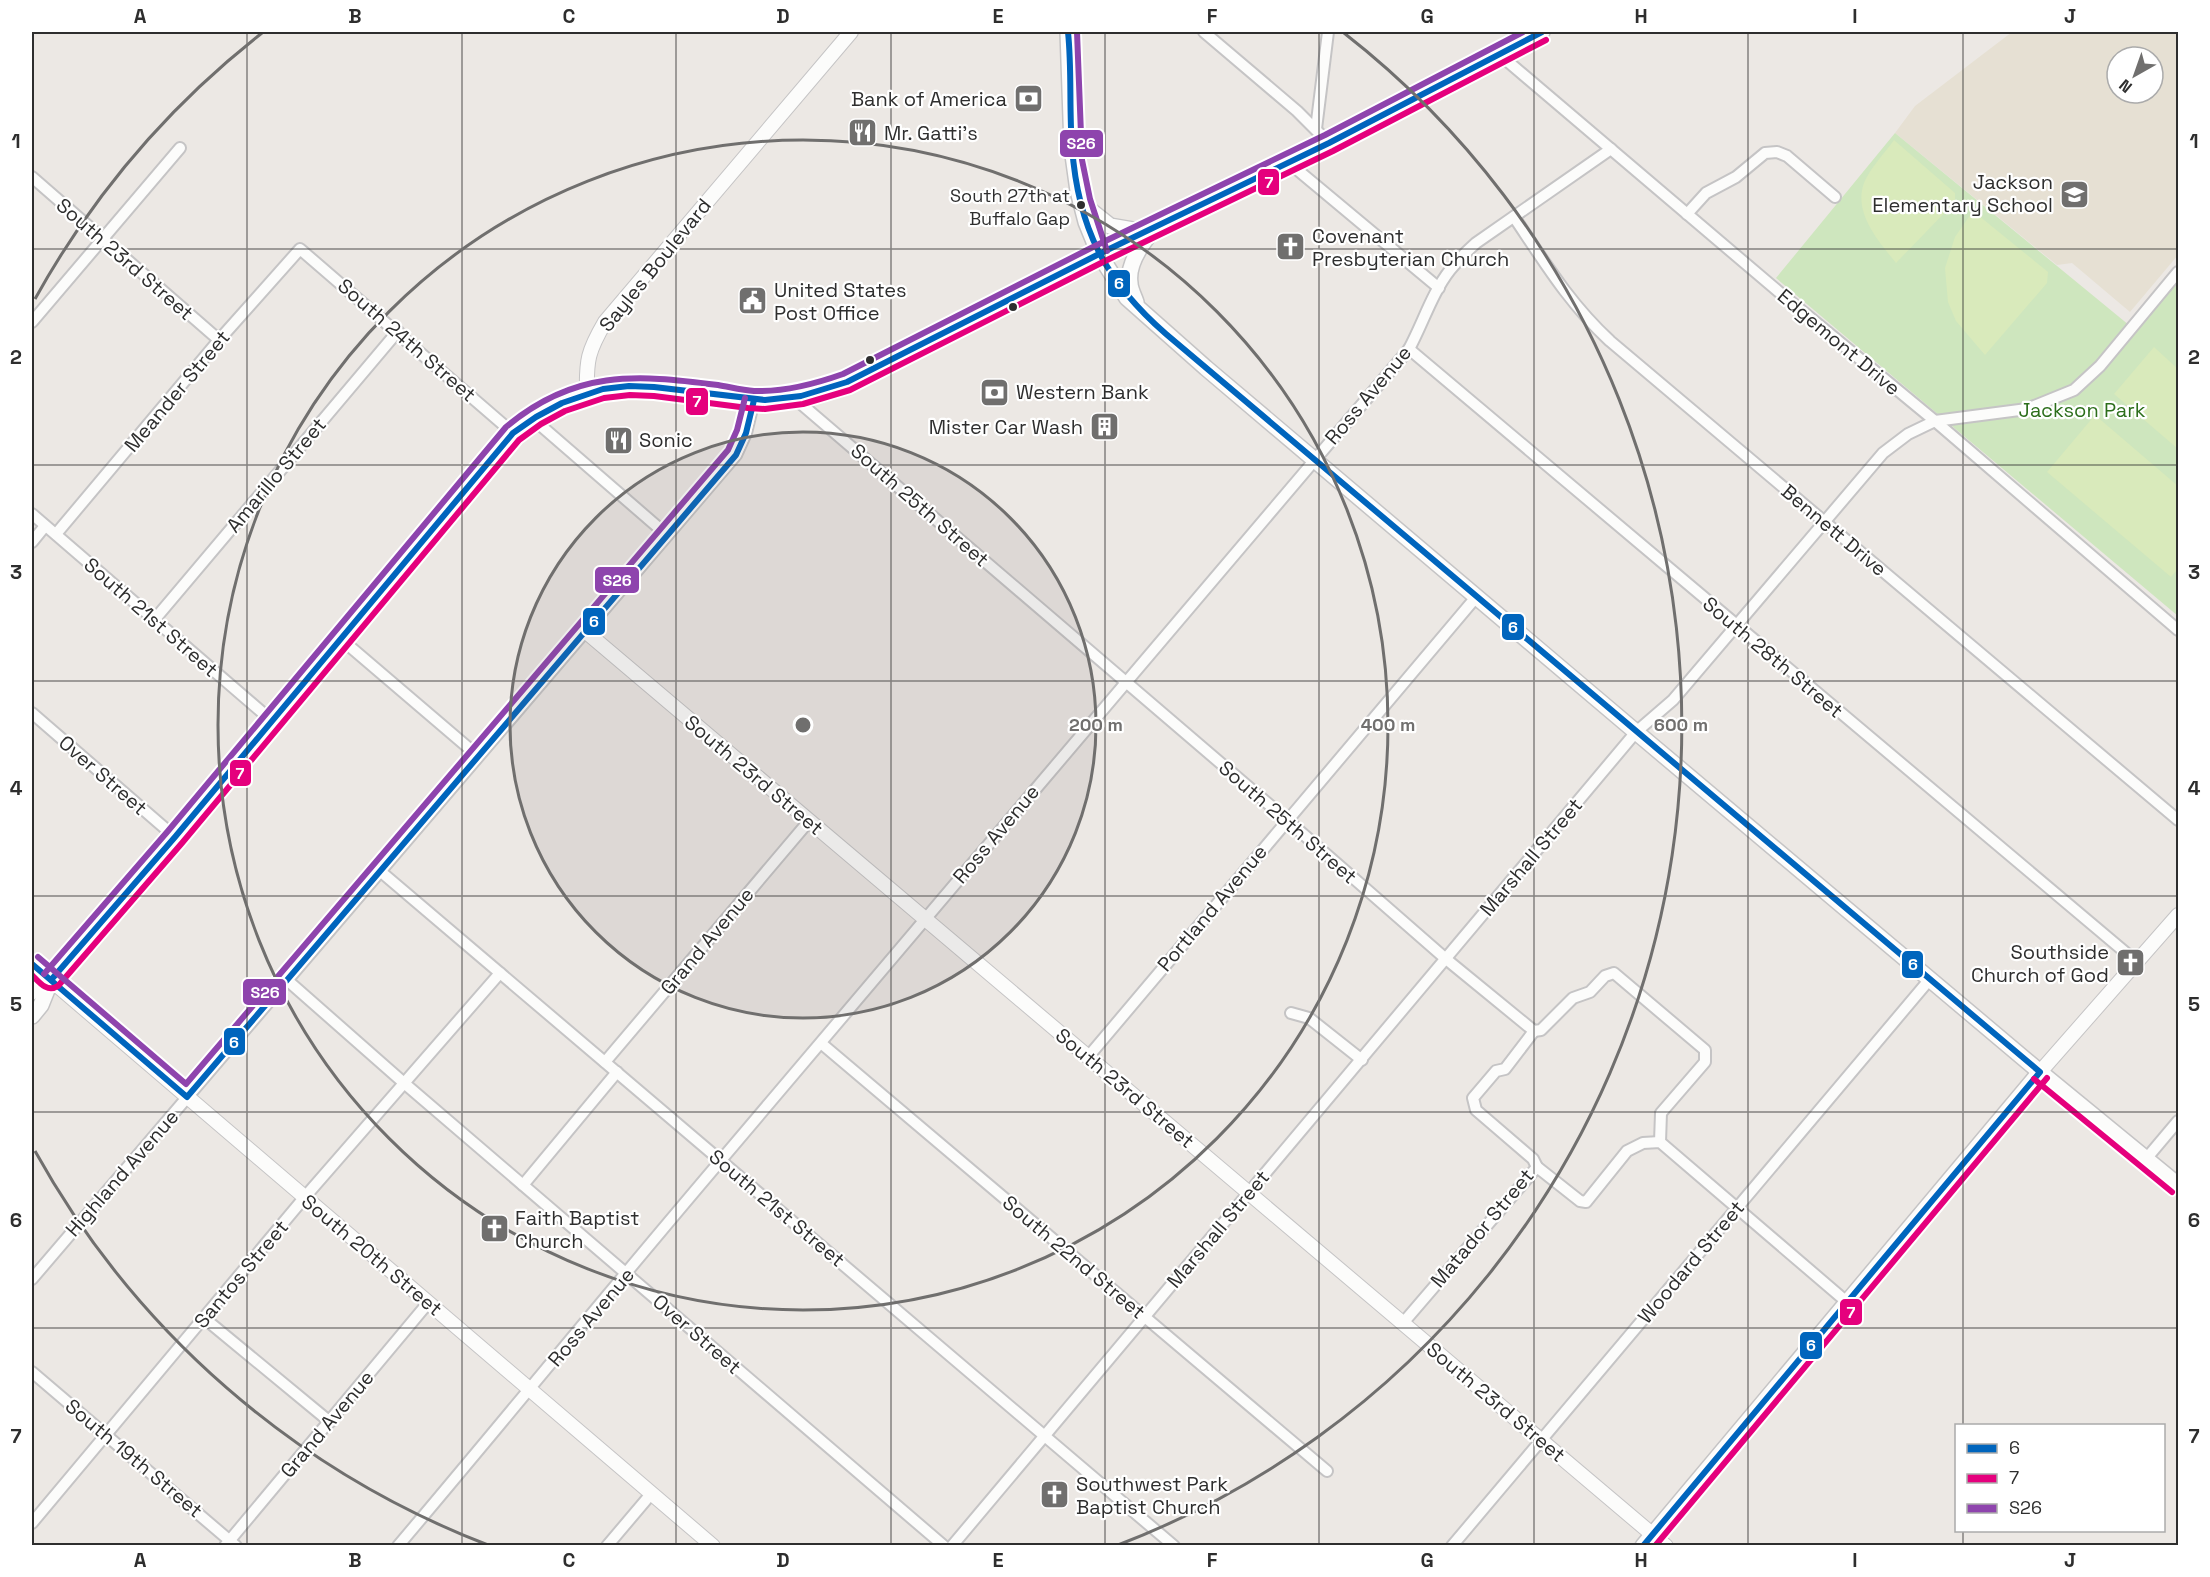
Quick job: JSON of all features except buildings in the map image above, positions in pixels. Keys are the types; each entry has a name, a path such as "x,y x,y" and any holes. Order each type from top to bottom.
{"main road":[{"path":"1068,32 1072,148 1081,203 1099,254 1127,298 1206,369 1636,732 2178,1185"},
{"path":"32,992 51,980 175,837 513,433 532,418 554,406 615,387 649,387 754,400 793,397 818,392 847,382 1099,254 1329,143 1542,32"},
{"path":"1081,203 1110,226 1151,229"},
{"path":"1138,308 1130,283 1131,273 1143,242 1151,229"},
{"path":"32,1016 41,1005 51,980"},
{"path":"1647,1540 2040,1072"}],"street":[{"name":"Sayles Boulevard","path":"587,394 586,364 591,345 604,322 852,32"},
{"path":"1204,32 1316,129 1329,143"},
{"path":"1316,129 1328,32"},
{"name":"Edgemont Drive","path":"1499,54 1935,421 2178,630"},
{"path":"32,322 180,148"},
{"name":"Ross Avenue","path":"398,1545 1408,349 1439,288 1461,256 1476,243 1611,149"},
{"path":"1687,214 1706,193 1736,177 1765,153 1777,152 1787,156 1835,197"},
{"path":"1288,162 1439,288"},
{"name":"South 23rd Street","path":"32,177 219,340"},
{"name":"Bennett Drive","path":"1514,217 1566,295 1585,317 2178,820"},
{"name":"Meander Street","path":"56,534 219,340 300,249"},
{"name":"South 24th Street","path":"300,249 398,331 513,433"},
{"name":"Marshall Street","path":"952,1545 1636,732 1674,700 1883,453 1908,434 1935,421 2027,409 2074,390 2100,366 2178,272"},
{"name":"Amarillo Street","path":"155,620 398,331"},
{"name":"South 28th Street","path":"1408,349 2138,963"},
{"name":"South 25th Street","path":"793,397 1446,959 1534,1031"},
{"name":"Highland Avenue","path":"32,1279 736,454 746,433 754,400"},
{"path":"532,418 667,535"},
{"name":"South 21st Street","path":"32,514 272,720"},
{"path":"32,542 45,526"},
{"name":"Portland Avenue","path":"1088,1057 1477,596"},
{"name":"South 23rd Street","path":"585,631 1541,1440 1647,1540 1666,1545"},
{"path":"341,639 478,756"},
{"name":"Over Street","path":"32,713 175,837"},
{"name":"Grand Avenue","path":"605,1062 809,820"},
{"name":"South 21st Street","path":"380,871 1174,1545"},
{"path":"2040,1072 2178,915"},
{"name":"South 20th Street","path":"32,964 712,1545"},
{"name":"Santos Street","path":"32,1523 304,1198 500,973"},
{"path":"1534,1031 1541,1030 1573,998 1590,992 1605,976 1614,973 1686,1033 1705,1050 1705,1062 1661,1113 1660,1142"},
{"name":"Woodard Street","path":"1452,1545 1930,979"},
{"name":"Over Street","path":"287,980 404,1083 944,1545"},
{"path":"1291,1013 1309,1018 1362,1060"},
{"name":"Matador Street","path":"1403,1323 1537,1167 1533,1159 1476,1110 1473,1098 1496,1071 1504,1069 1534,1031"},
{"name":"South 22nd Street","path":"822,1044 1327,1471"},
{"path":"523,1185 617,1072"},
{"path":"2146,1159 2178,1121"},
{"path":"1537,1167 1580,1201 1586,1202 1627,1151 1643,1143 1660,1142 1848,1303"},
{"name":"Grand Avenue","path":"230,1544 428,1303"},
{"path":"204,1318 330,1422"},
{"name":"South 19th Street","path":"32,1372 230,1544"},
{"path":"607,1545 651,1494"}],"shaded area":[{"name":"Jackson Elementary School","path":"2012,32 2178,32 2178,255 2130,312 2072,263 2057,265 1895,133 1915,106"}],"green space":[{"name":"Jackson Park","path":"1895,133 2135,330 2178,281 2178,616 1776,278"},
{"path":"1894,140 1955,193 1955,202 1896,263 1870,226 1862,205 1864,183"},
{"path":"1973,211 2048,272 2047,283 1985,355 1956,321 1948,302 1945,268 1955,237"},
{"path":"2154,347 2178,369 2178,449 2114,394"},
{"path":"2095,415 2178,486 2178,569 2171,577 2047,472"}],"transit line":[{"name":"6","path":"1068,32 1075,176 1088,228 1098,251 1126,294 1166,334 2040,1072 1643,1546"},
{"name":"S26","path":"1077,32 1082,160 1090,199 1107,251"},
{"name":"S26","path":"44,974 168,831 506,427 531,408 556,395 606,380 659,379 766,391 800,387 843,374 1095,246 1325,135 1523,32"},
{"name":"6","path":"51,980 175,837 513,433 536,417 562,403 603,389 629,386 765,400 801,396 847,382 1099,254 1329,143 1542,32"},
{"name":"7","path":"32,975 47,987 58,986 182,843 519,440 541,424 565,411 604,398 630,395 765,409 803,404 850,390 1103,262 1333,151 1546,40"},
{"name":"S26","path":"38,957 186,1084 728,450 737,430 745,398"},
{"name":"6","path":"32,964 187,1097 736,455 746,433 754,400"},
{"name":"7","path":"1655,1546 2047,1078"},
{"name":"7","path":"2034,1079 2172,1192"}],"place":[{"name":"Bank of America","path":"1028,99"},
{"name":"Mr. Gatti's","path":"863,133"},
{"name":"Jackson Elementary School","path":"2074,194"},
{"name":"South 27th at Buffalo Gap","path":"1081,205"},
{"name":"Covenant Presbyterian Church","path":"1291,247"},
{"name":"United States Post Office","path":"753,301"},
{"name":"Western Bank","path":"995,392"},
{"name":"Mister Car Wash","path":"1104,427"},
{"name":"Sonic","path":"618,440"},
{"name":"Southside Church of God","path":"2130,963"},
{"name":"Faith Baptist Church","path":"494,1229"},
{"name":"Southwest Park Baptist Church","path":"1055,1495"}]}
